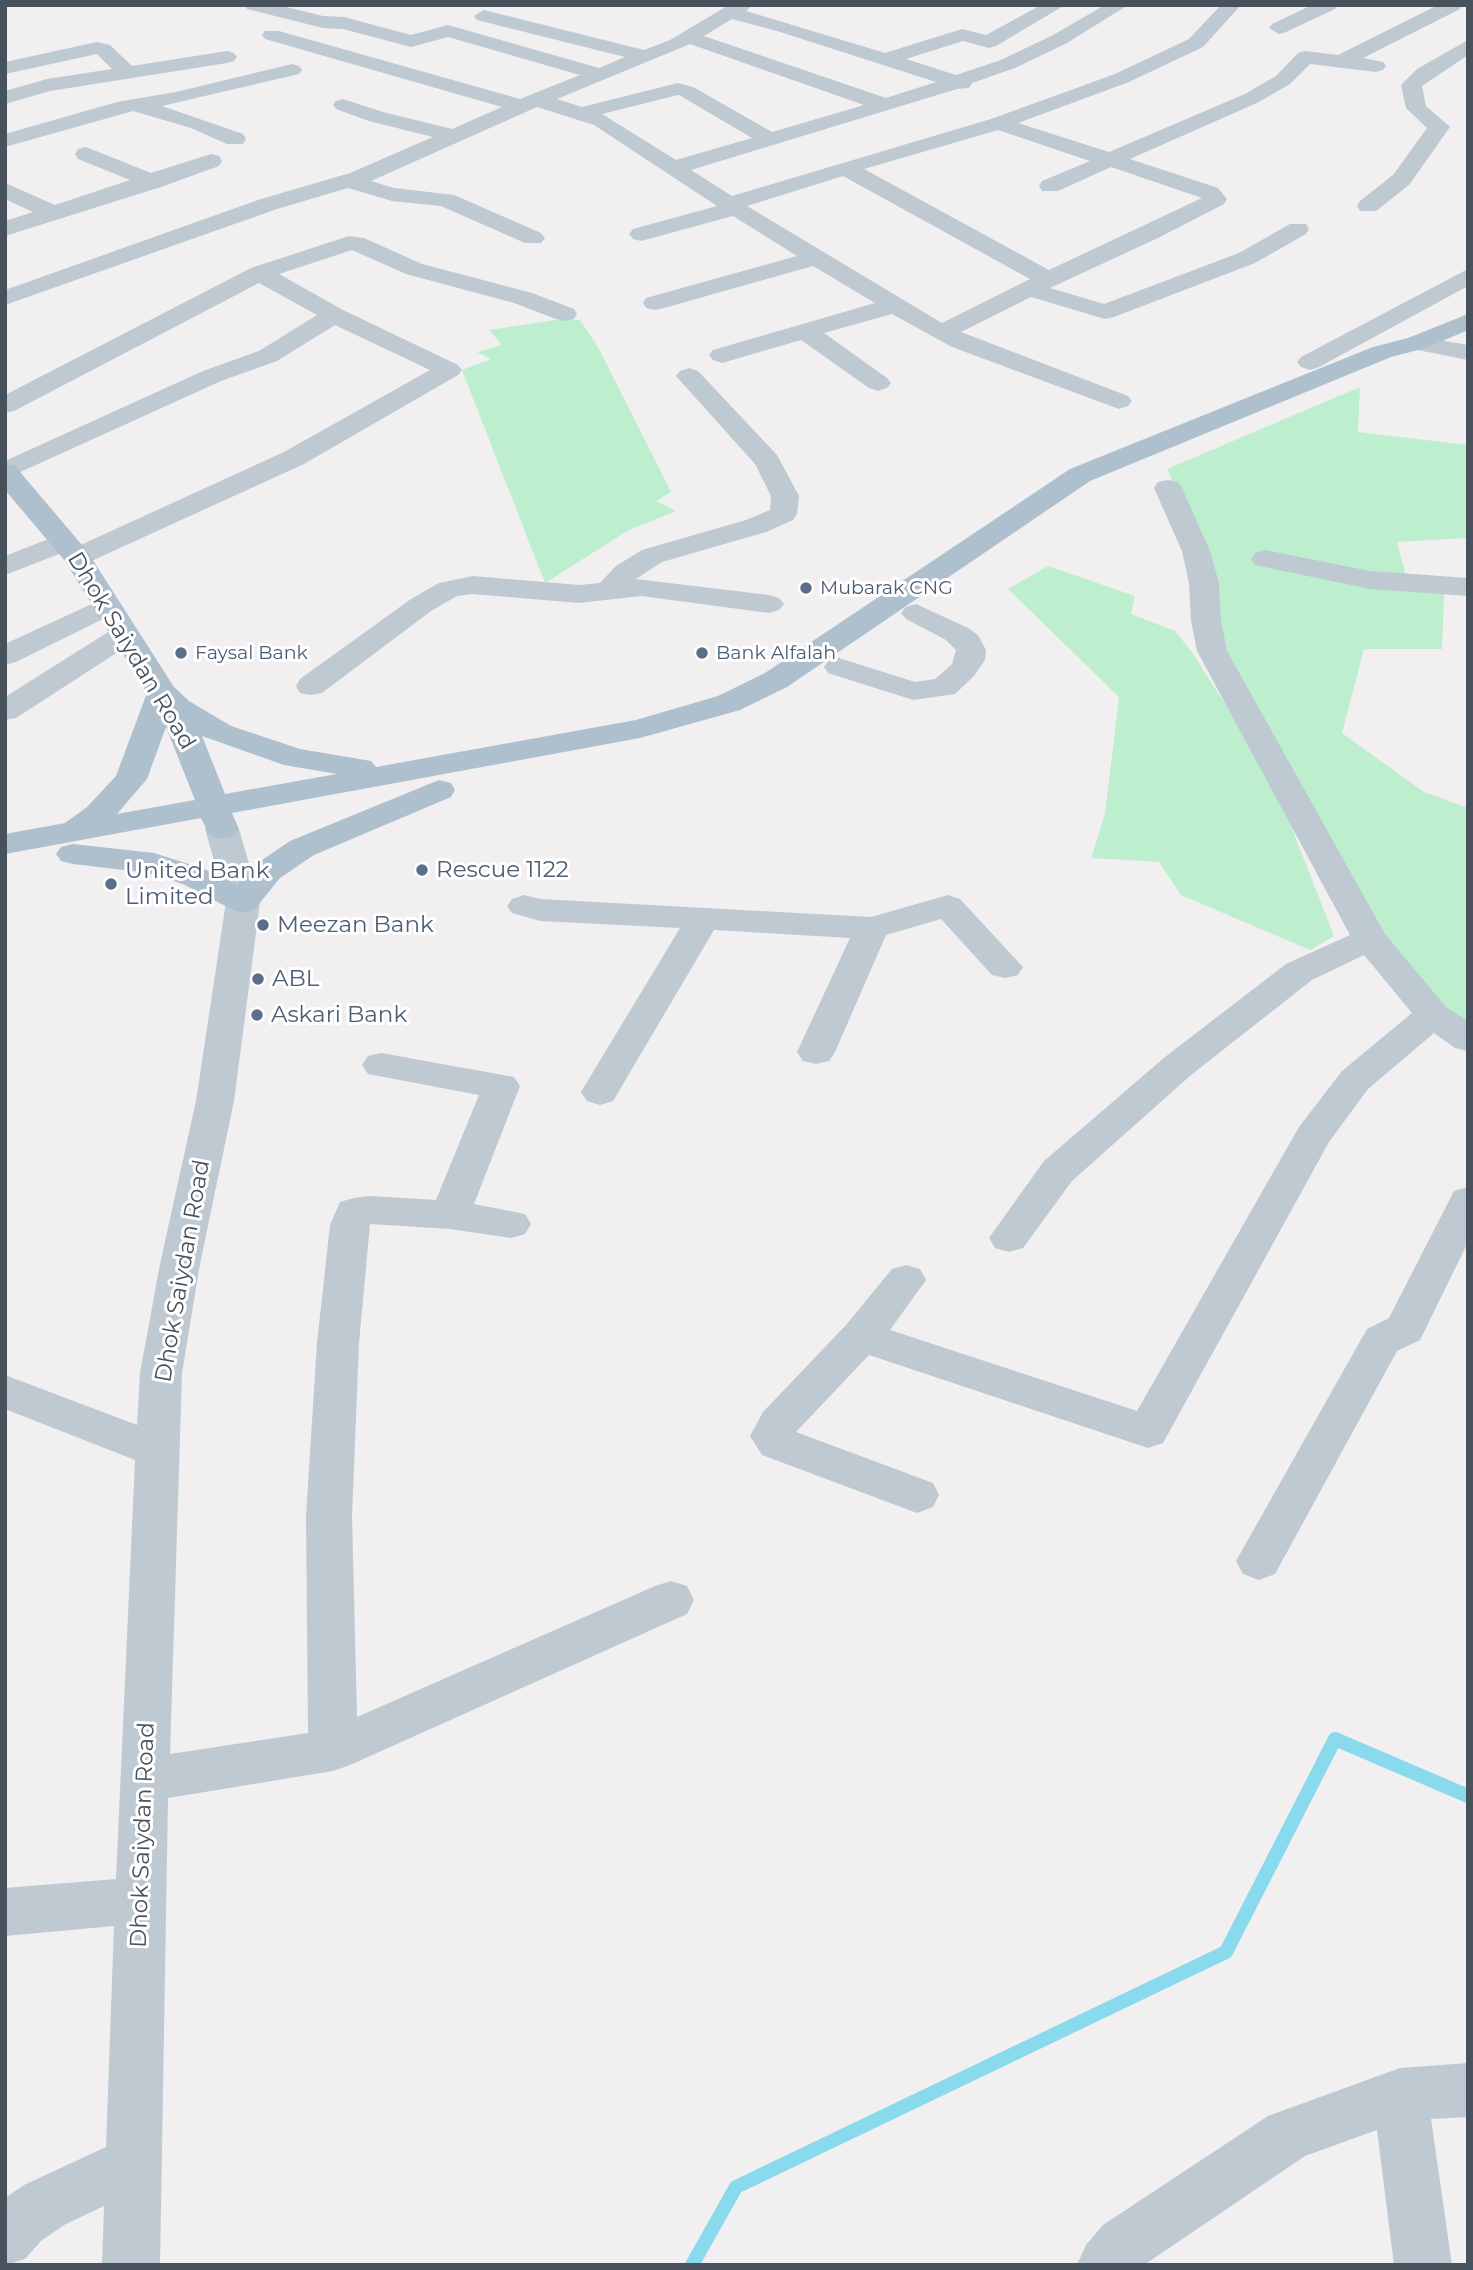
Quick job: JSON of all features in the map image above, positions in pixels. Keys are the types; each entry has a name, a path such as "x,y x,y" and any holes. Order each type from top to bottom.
{"main road":[{"path":"5,844 71,843 218,817 439,790 654,750 744,725 778,708 839,667 894,619 1080,475 1382,352 1417,343 1468,321"},
{"path":"218,817 397,772 640,729 729,704 894,619 1093,489 1145,464 1400,360 1417,343"},
{"name":"Dhok Saiydan Road","path":"5,472 71,550 162,693 189,740 218,817"},
{"path":"5,868 71,843 131,779 162,693 178,708 212,728 274,752 316,762 397,772"},
{"path":"71,843 154,863 203,881 243,902 254,885 268,871 302,848 439,790"}],"street":[{"path":"254,5 323,22 344,23 405,40 416,41 436,32 448,31 599,74"},
{"path":"887,59 962,35 989,42 1056,5"},
{"path":"673,168 886,105 1008,64 1060,39 1119,5"},
{"path":"641,234 845,168 998,123 1122,78 1196,43 1232,5"},
{"path":"1279,28 1328,5"},
{"path":"1342,61 1453,5"},
{"path":"704,6 737,9 775,24 982,91"},
{"path":"5,299 257,208 348,181 688,37 737,9"},
{"path":"470,13 645,56"},
{"path":"248,28 529,103 581,113 601,121 733,206 943,332 1119,401"},
{"path":"688,37 886,105"},
{"path":"1368,206 1401,180 1439,127 1416,108 1411,85 1424,73 1468,46"},
{"path":"5,70 97,48 103,49 128,73"},
{"path":"5,98 47,85 227,57"},
{"path":"1050,186 1252,98 1283,80 1305,57 1376,66"},
{"path":"5,70 47,85"},
{"path":"5,141 124,106 292,71"},
{"path":"581,113 678,89 686,90 769,139"},
{"path":"1006,99 1064,119"},
{"path":"136,105 198,124 235,139"},
{"path":"342,105 376,117 456,136"},
{"path":"943,332 1216,199 1210,193 998,123"},
{"path":"86,154 153,182"},
{"path":"5,229 211,161"},
{"path":"845,168 1039,284 1105,312 1247,258 1298,229"},
{"path":"182,172 207,184"},
{"path":"348,181 392,194 446,200 533,238"},
{"path":"5,190 55,214"},
{"path":"232,196 257,208"},
{"path":"5,405 259,273 355,243 414,269 523,298 565,314"},
{"path":"655,303 818,257"},
{"path":"5,566 71,550 294,458 449,370 334,315 259,273"},
{"path":"1310,362 1468,276"},
{"path":"722,355 896,305"},
{"path":"5,472 212,376 268,356 334,315"},
{"path":"804,331 878,383"},
{"path":"1417,343 1468,353"},
{"path":"609,591 626,572 652,556 755,526 783,514 785,496 767,461 689,376"},
{"path":"1168,488 1196,551 1204,583 1212,650 1370,939 1433,1015 1468,1039"},
{"path":"1265,559 1370,580 1468,587"},
{"path":"311,686 421,605 449,589 473,584 579,594 641,587 769,604"},
{"path":"5,656 107,606"},
{"path":"839,667 913,691 944,687 970,660 971,650 967,641 957,634 894,619"},
{"path":"5,711 124,635"},
{"name":"Dhok Saiydan Road","path":"131,2265 145,1780 161,1373 180,1264 215,1101 243,902 218,817"},
{"path":"524,906 540,910 872,928 948,906 1005,967"},
{"path":"600,1092 703,919"},
{"path":"816,1052 872,928"},
{"path":"1009,1238 1058,1171 1178,1066 1299,972 1370,939"},
{"path":"861,1336 1148,1431 1313,1136 1355,1080 1433,1015"},
{"path":"381,1065 501,1086 450,1215"},
{"path":"1259,1561 1382,1340 1405,1329 1468,1201"},
{"path":"333,1750 329,1516 338,1343 350,1225 354,1212 370,1210 450,1215 511,1224"},
{"path":"906,1280 861,1336 778,1424 772,1436 777,1443 917,1495"},
{"path":"5,1391 158,1451"},
{"path":"145,1780 333,1750 670,1600"},
{"path":"5,1912 141,1900"},
{"path":"1106,2265 1123,2245 1288,2136 1400,2095 1468,2090"},
{"path":"1400,2095 1423,2265"},
{"path":"5,2239 21,2221 44,2205 133,2164"}],"green space":[{"path":"563,319 580,320 598,347 671,492 656,501 676,511 627,531 545,583 462,370 491,359 477,352 502,345 489,330"},
{"path":"1360,387 1358,432 1468,445 1468,538 1397,542 1407,580 1444,594 1442,649 1364,649 1342,733 1424,792 1468,808 1468,1033 1390,955 1227,659 1194,530 1167,469"},
{"path":"1048,566 1135,596 1131,614 1175,631 1191,651 1271,775 1334,936 1310,950 1181,895 1159,862 1091,858 1105,814 1119,697 1008,589"}],"waterway":[{"path":"692,2265 736,2187 1226,1952 1335,1739 1468,1796"}],"place":[{"name":"Mubarak CNG","path":"806,588"},
{"name":"Faysal Bank","path":"181,653"},
{"name":"Bank Alfalah","path":"702,653"},
{"name":"Rescue 1122","path":"422,870"},
{"name":"United Bank Limited","path":"111,884"},
{"name":"Meezan Bank","path":"263,925"},
{"name":"ABL","path":"258,979"},
{"name":"Askari Bank","path":"257,1015"}]}
